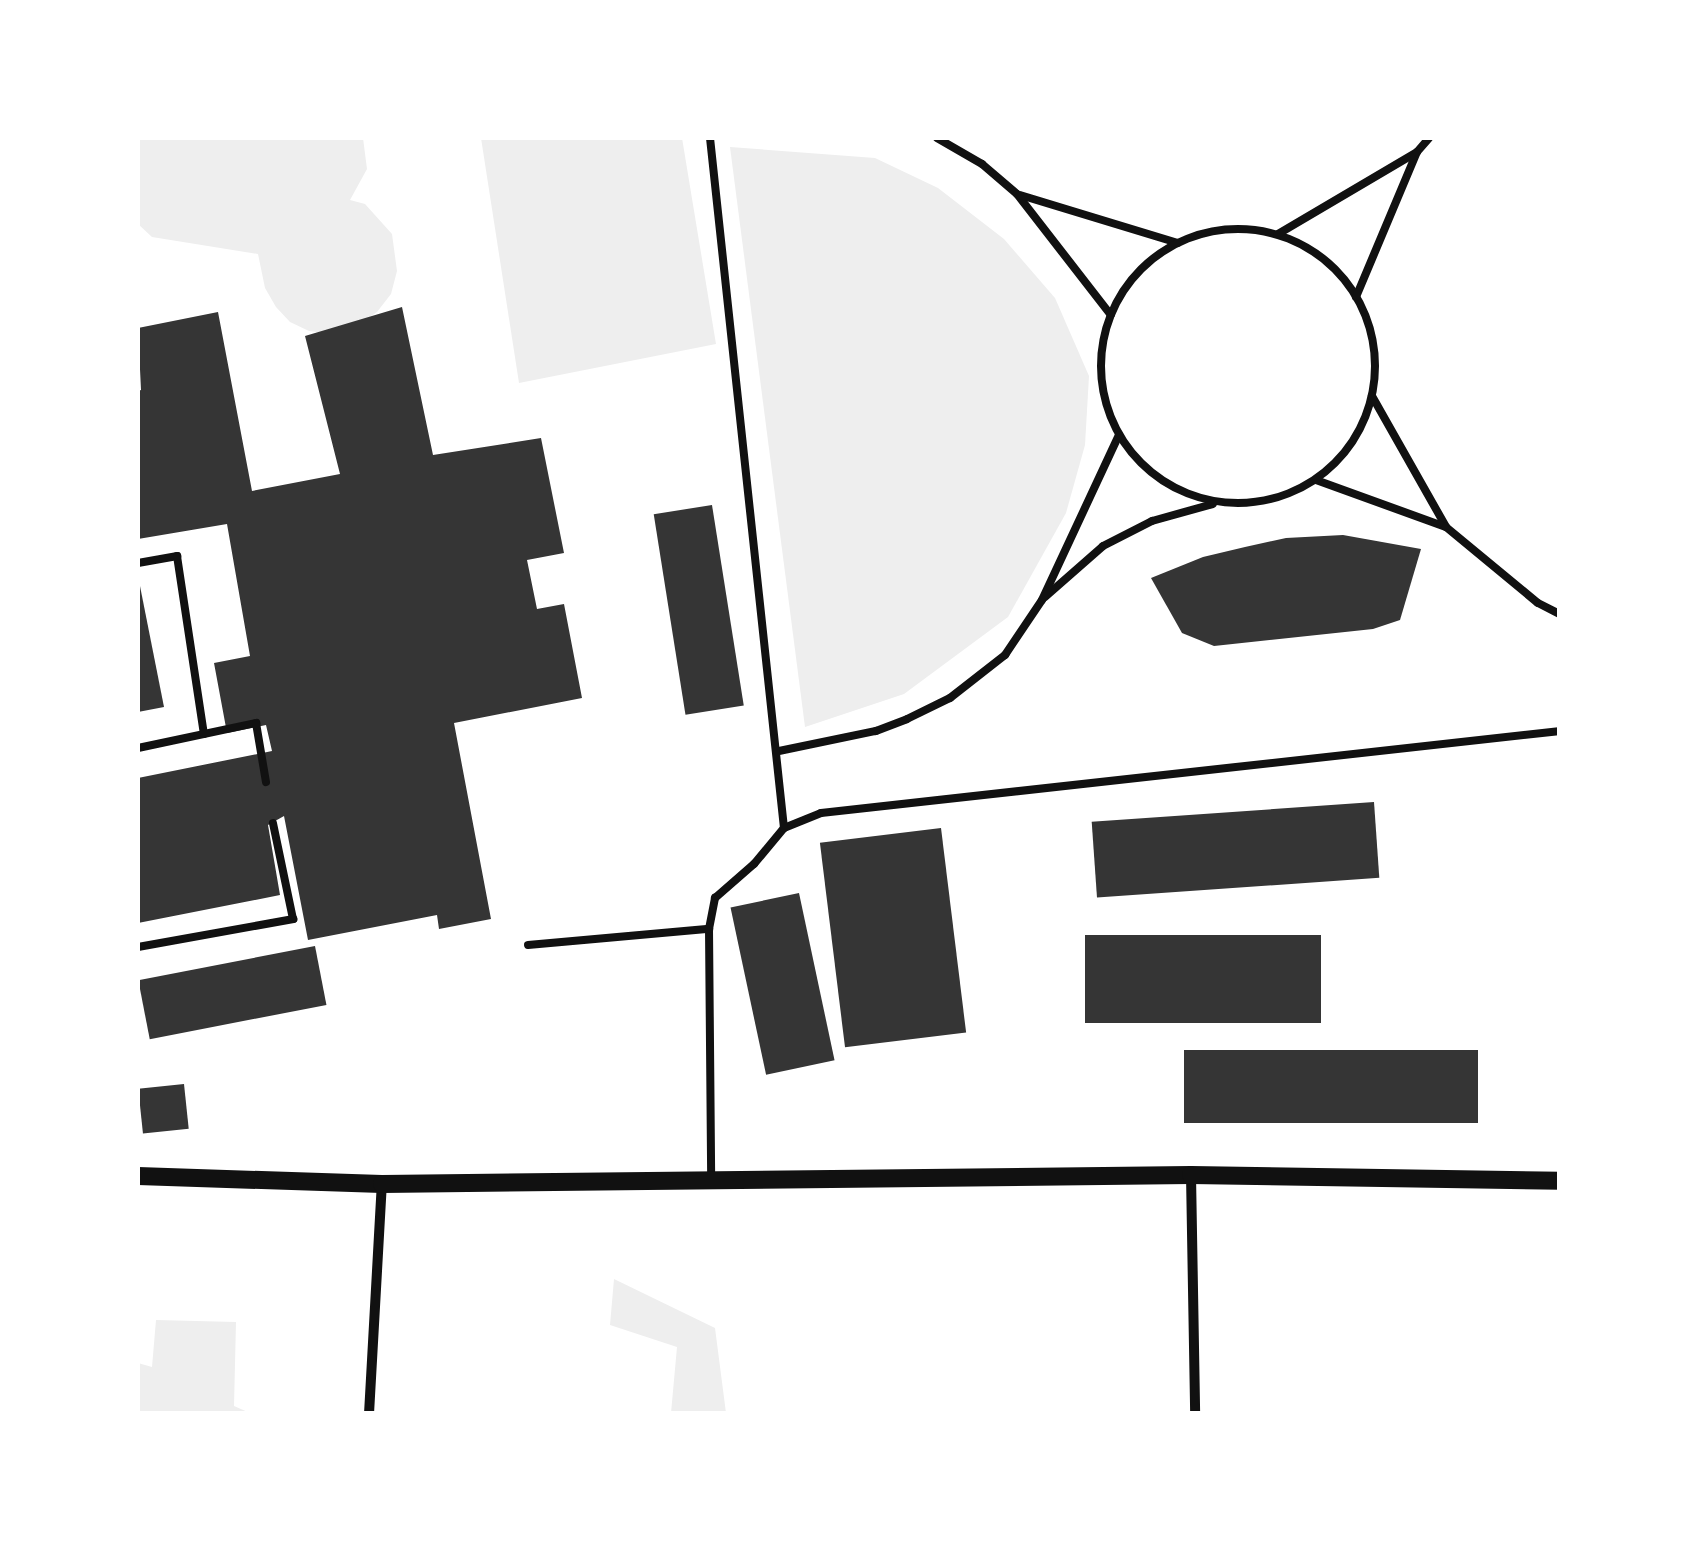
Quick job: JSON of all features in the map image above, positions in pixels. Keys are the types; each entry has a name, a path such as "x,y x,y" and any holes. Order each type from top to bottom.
{"street":[{"path":"1191,1175 1195,1414"},
{"path":"138,1176 382,1184 1191,1175 1560,1181"},
{"path":"369,1414 382,1184"}],"lane":[{"path":"710,138 779,751 784,828"},
{"path":"937,138 982,164 1017,194 1111,315"},
{"path":"1278,234 1417,152 1430,138"},
{"path":"1356,297 1417,152"},
{"path":"1017,194 1178,243"},
{"path":"1042,600 1103,546 1152,521 1217,503 1269,500 1316,480 1352,442 1372,395 1374,344 1356,297 1323,258 1278,234 1228,229 1178,243 1138,273 1111,315 1100,364 1108,412 1119,435 1132,455 1170,487 1217,503"},
{"path":"1372,395 1446,527"},
{"path":"779,751 876,731 950,698 1005,655 1042,600 1119,435"},
{"path":"1316,480 1446,527 1538,603 1560,614"},
{"path":"138,562 178,556 204,734"},
{"path":"138,748 256,723 266,782"},
{"path":"711,1179 709,929 715,898 754,864 784,828 821,813 1560,731"},
{"path":"138,947 293,919 273,823"},
{"path":"528,945 709,929"}],"shaded area":[{"path":"138,138 363,138 367,169 350,200 365,204 392,234 397,271 391,294 377,312 355,327 332,334 309,331 290,322 276,307 265,288 258,254 152,237 138,224"},
{"path":"481,138 682,138 716,344 519,383"},
{"path":"730,147 875,158 938,188 1004,239 1055,298 1089,376 1085,445 1066,513 1008,617 904,694 805,727"},
{"path":"614,1279 715,1328 726,1413 671,1413 677,1347 610,1325"},
{"path":"156,1320 236,1322 234,1406 250,1413 138,1413 138,1363 152,1367"}],"building":[{"path":"402,307 433,455 541,438 564,553 527,560 537,609 564,604 582,698 454,723 491,919 439,929 437,915 308,940 284,816 268,825 280,895 138,923 138,778 272,751 266,725 227,733 214,663 250,656 227,524 138,539 138,328 218,312 252,491 340,474 305,336"},
{"path":"712,505 744,706 685,715 654,514"},
{"path":"1343,535 1421,549 1400,620 1373,629 1214,646 1182,633 1151,578 1203,557 1245,547 1286,538"},
{"path":"138,576 164,707 138,712"},
{"path":"1374,802 1379,878 1097,898 1092,822"},
{"path":"941,828 966,1032 845,1047 820,843"},
{"path":"799,893 835,1060 766,1075 731,908"},
{"path":"1085,935 1321,935 1321,1023 1085,1023"},
{"path":"315,946 326,1005 150,1039 138,980"},
{"path":"1184,1050 1478,1050 1478,1123 1184,1123"},
{"path":"184,1084 189,1129 143,1134 138,1089"}]}
